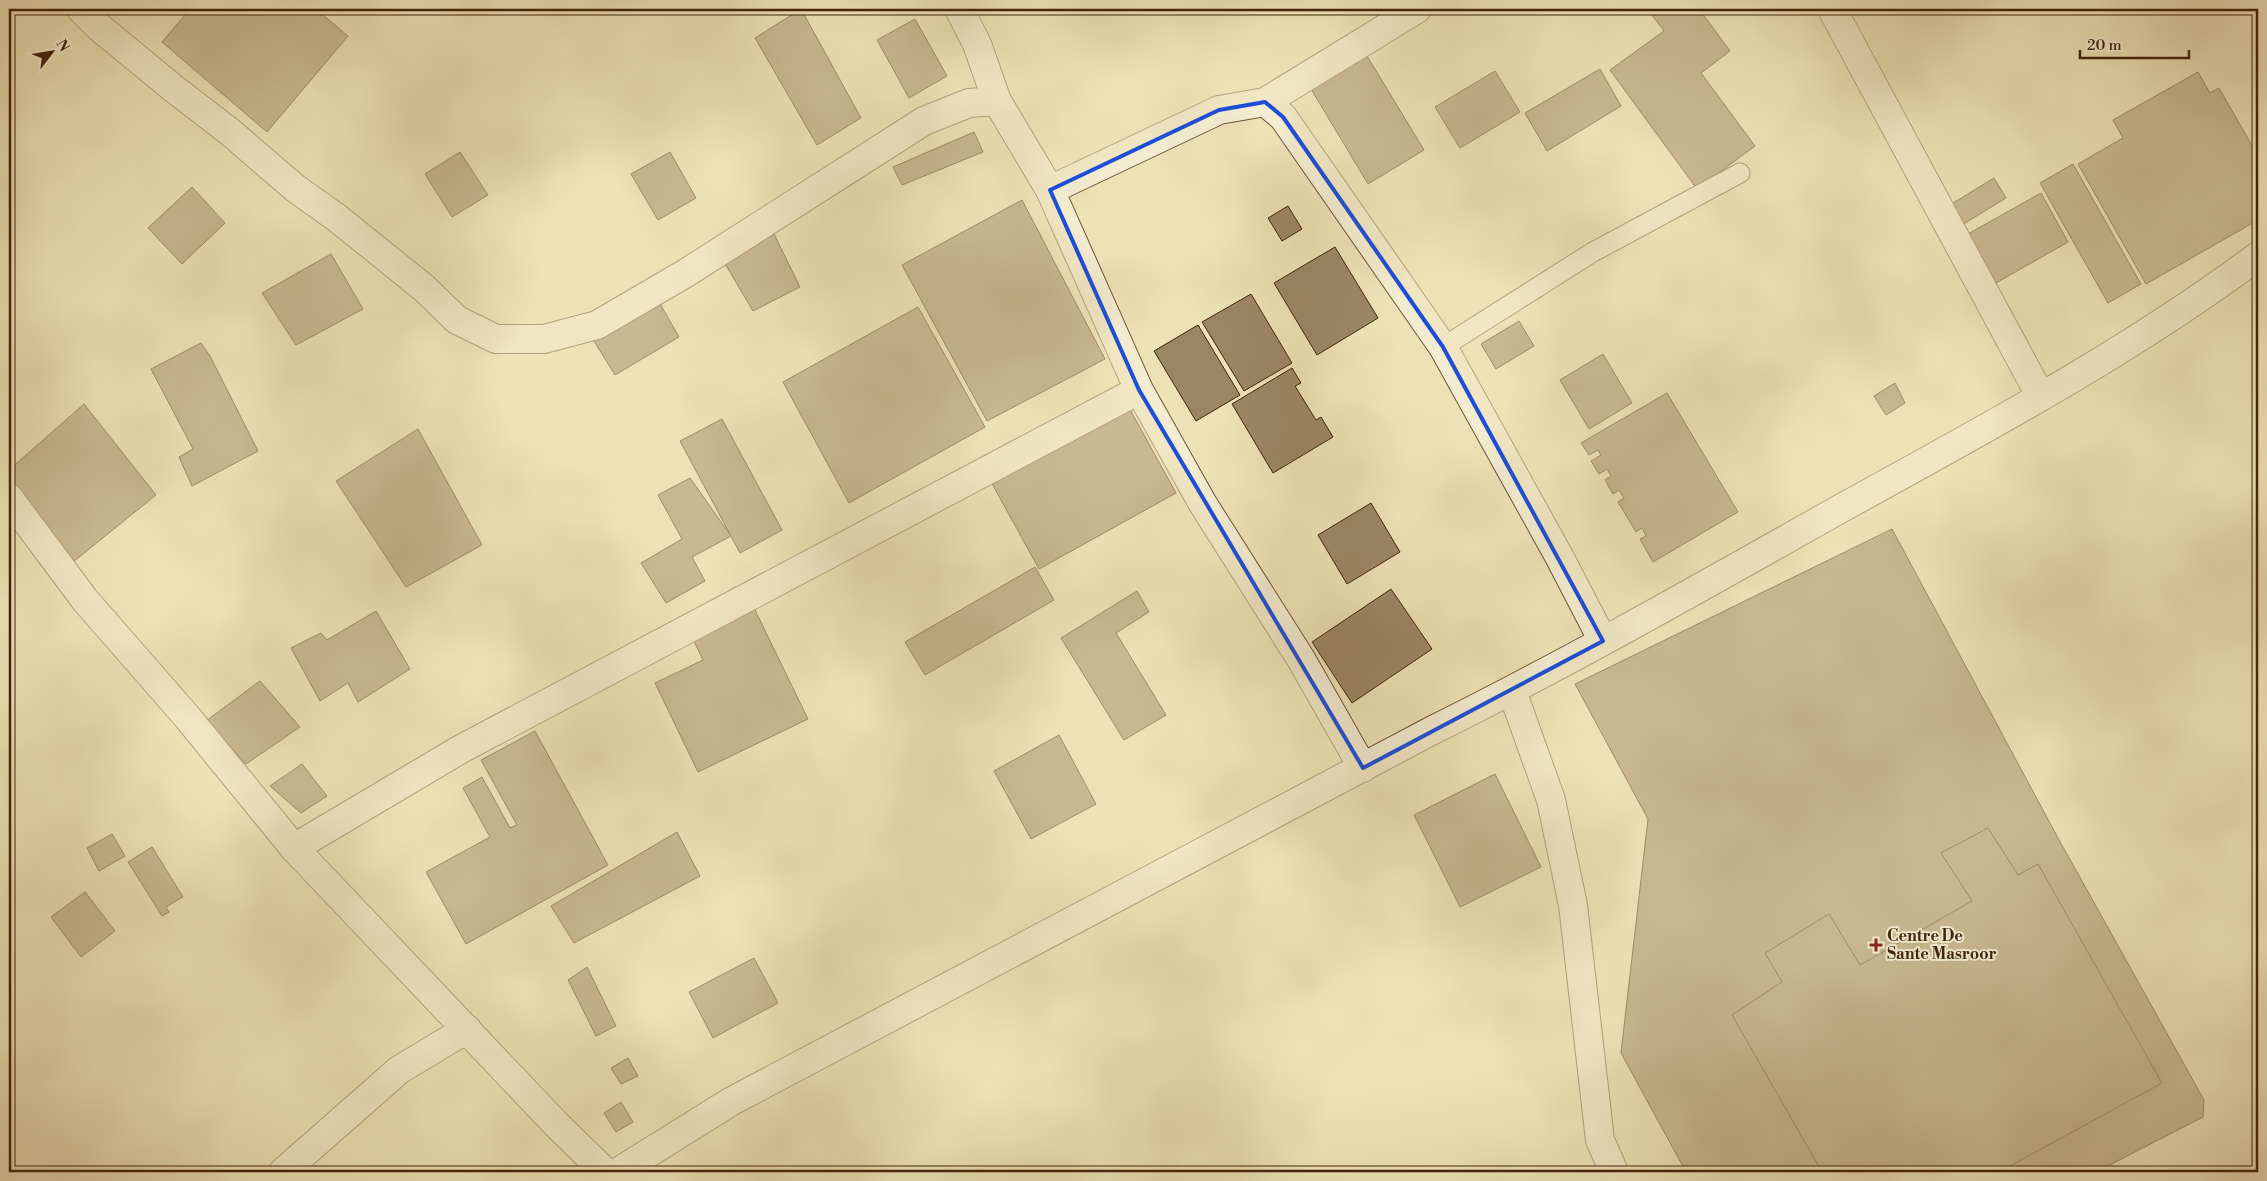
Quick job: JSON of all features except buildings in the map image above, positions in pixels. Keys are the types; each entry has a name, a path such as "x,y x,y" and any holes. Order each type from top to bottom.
{"street":[{"path":"81,9 100,28 230,132 295,188 337,218 424,288 457,320 496,339 544,339 597,325 686,273 924,121 969,103 997,100"},
{"path":"959,9 978,44 997,100 1050,190 1139,390 1203,504 1301,659 1363,768"},
{"path":"1050,190 1219,110 1265,102 1417,9"},
{"path":"1832,9 2041,397"},
{"path":"1265,102 1283,117 1443,347 1560,558 1603,641"},
{"path":"618,1172 732,1101 1431,731 1512,691 2041,397 2214,289 2258,256"},
{"path":"294,848 461,749 1139,390"},
{"path":"9,498 86,600 188,718 294,848 556,1124 605,1172"},
{"path":"1512,691 1551,800 1573,905 1600,1140 1614,1172"},
{"path":"284,1172 399,1070 467,1029"}],"lane":[{"path":"1443,347 1593,252 1740,173"}],"highlighted area":[{"path":"1265,102 1283,117 1443,347 1603,641 1363,768 1139,390 1050,190 1219,110"}],"place":[{"name":"Centre De Sante Masroor","path":"1876,945"}]}
